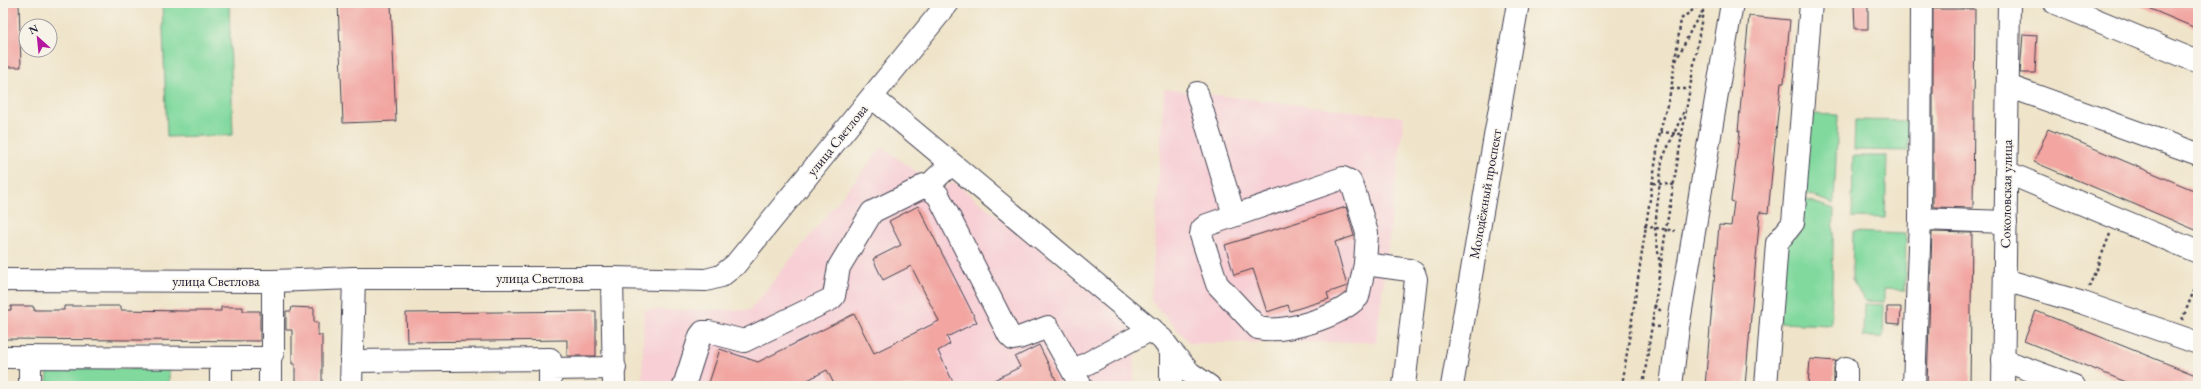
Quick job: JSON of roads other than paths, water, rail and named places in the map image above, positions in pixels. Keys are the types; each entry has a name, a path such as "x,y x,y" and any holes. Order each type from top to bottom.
{"street":[{"name":"улица Светлова","path":"3,280 273,281 354,278 612,278 706,280 721,276 735,265 948,3"},
{"name":"Молодёжный проспект","path":"1452,386 1518,3"},
{"path":"1671,386 1732,3"},
{"path":"1766,386 1777,243 1793,223 1811,3"},
{"path":"1914,386 1920,219 1921,3"},
{"name":"Соколовская улица","path":"2003,386 2009,3"},
{"path":"2055,3 2198,62"},
{"path":"2008,86 2198,154"},
{"path":"1196,93 1234,215"},
{"path":"872,97 1152,329 1190,373 1209,386"},
{"path":"684,386 700,336 703,332 709,332 744,341 831,299 834,296 839,266 872,212 931,182 951,164"},
{"path":"2006,172 2198,252"},
{"path":"1343,178 1347,178 1354,190 1367,233 1365,264 1358,297 1332,316 1289,327 1258,328 1217,284 1201,235 1202,229 1207,225 1234,215 1343,178"},
{"path":"924,185 938,195 1009,335 1013,339 1048,327 1077,378 1152,329"},
{"path":"1920,219 2006,222"},
{"path":"1365,264 1408,270 1414,273 1416,279 1404,386"},
{"path":"351,386 354,278"},
{"path":"351,361 550,359 550,377 614,377 612,278"},
{"path":"2005,280 2083,303 2198,343"},
{"path":"270,386 270,358 273,352 273,281"},
{"path":"1171,351 1171,386"},
{"path":"3,357 270,358"},
{"path":"30,357 30,386"},
{"path":"221,358 221,386"},
{"path":"2003,360 2074,386"}]}
